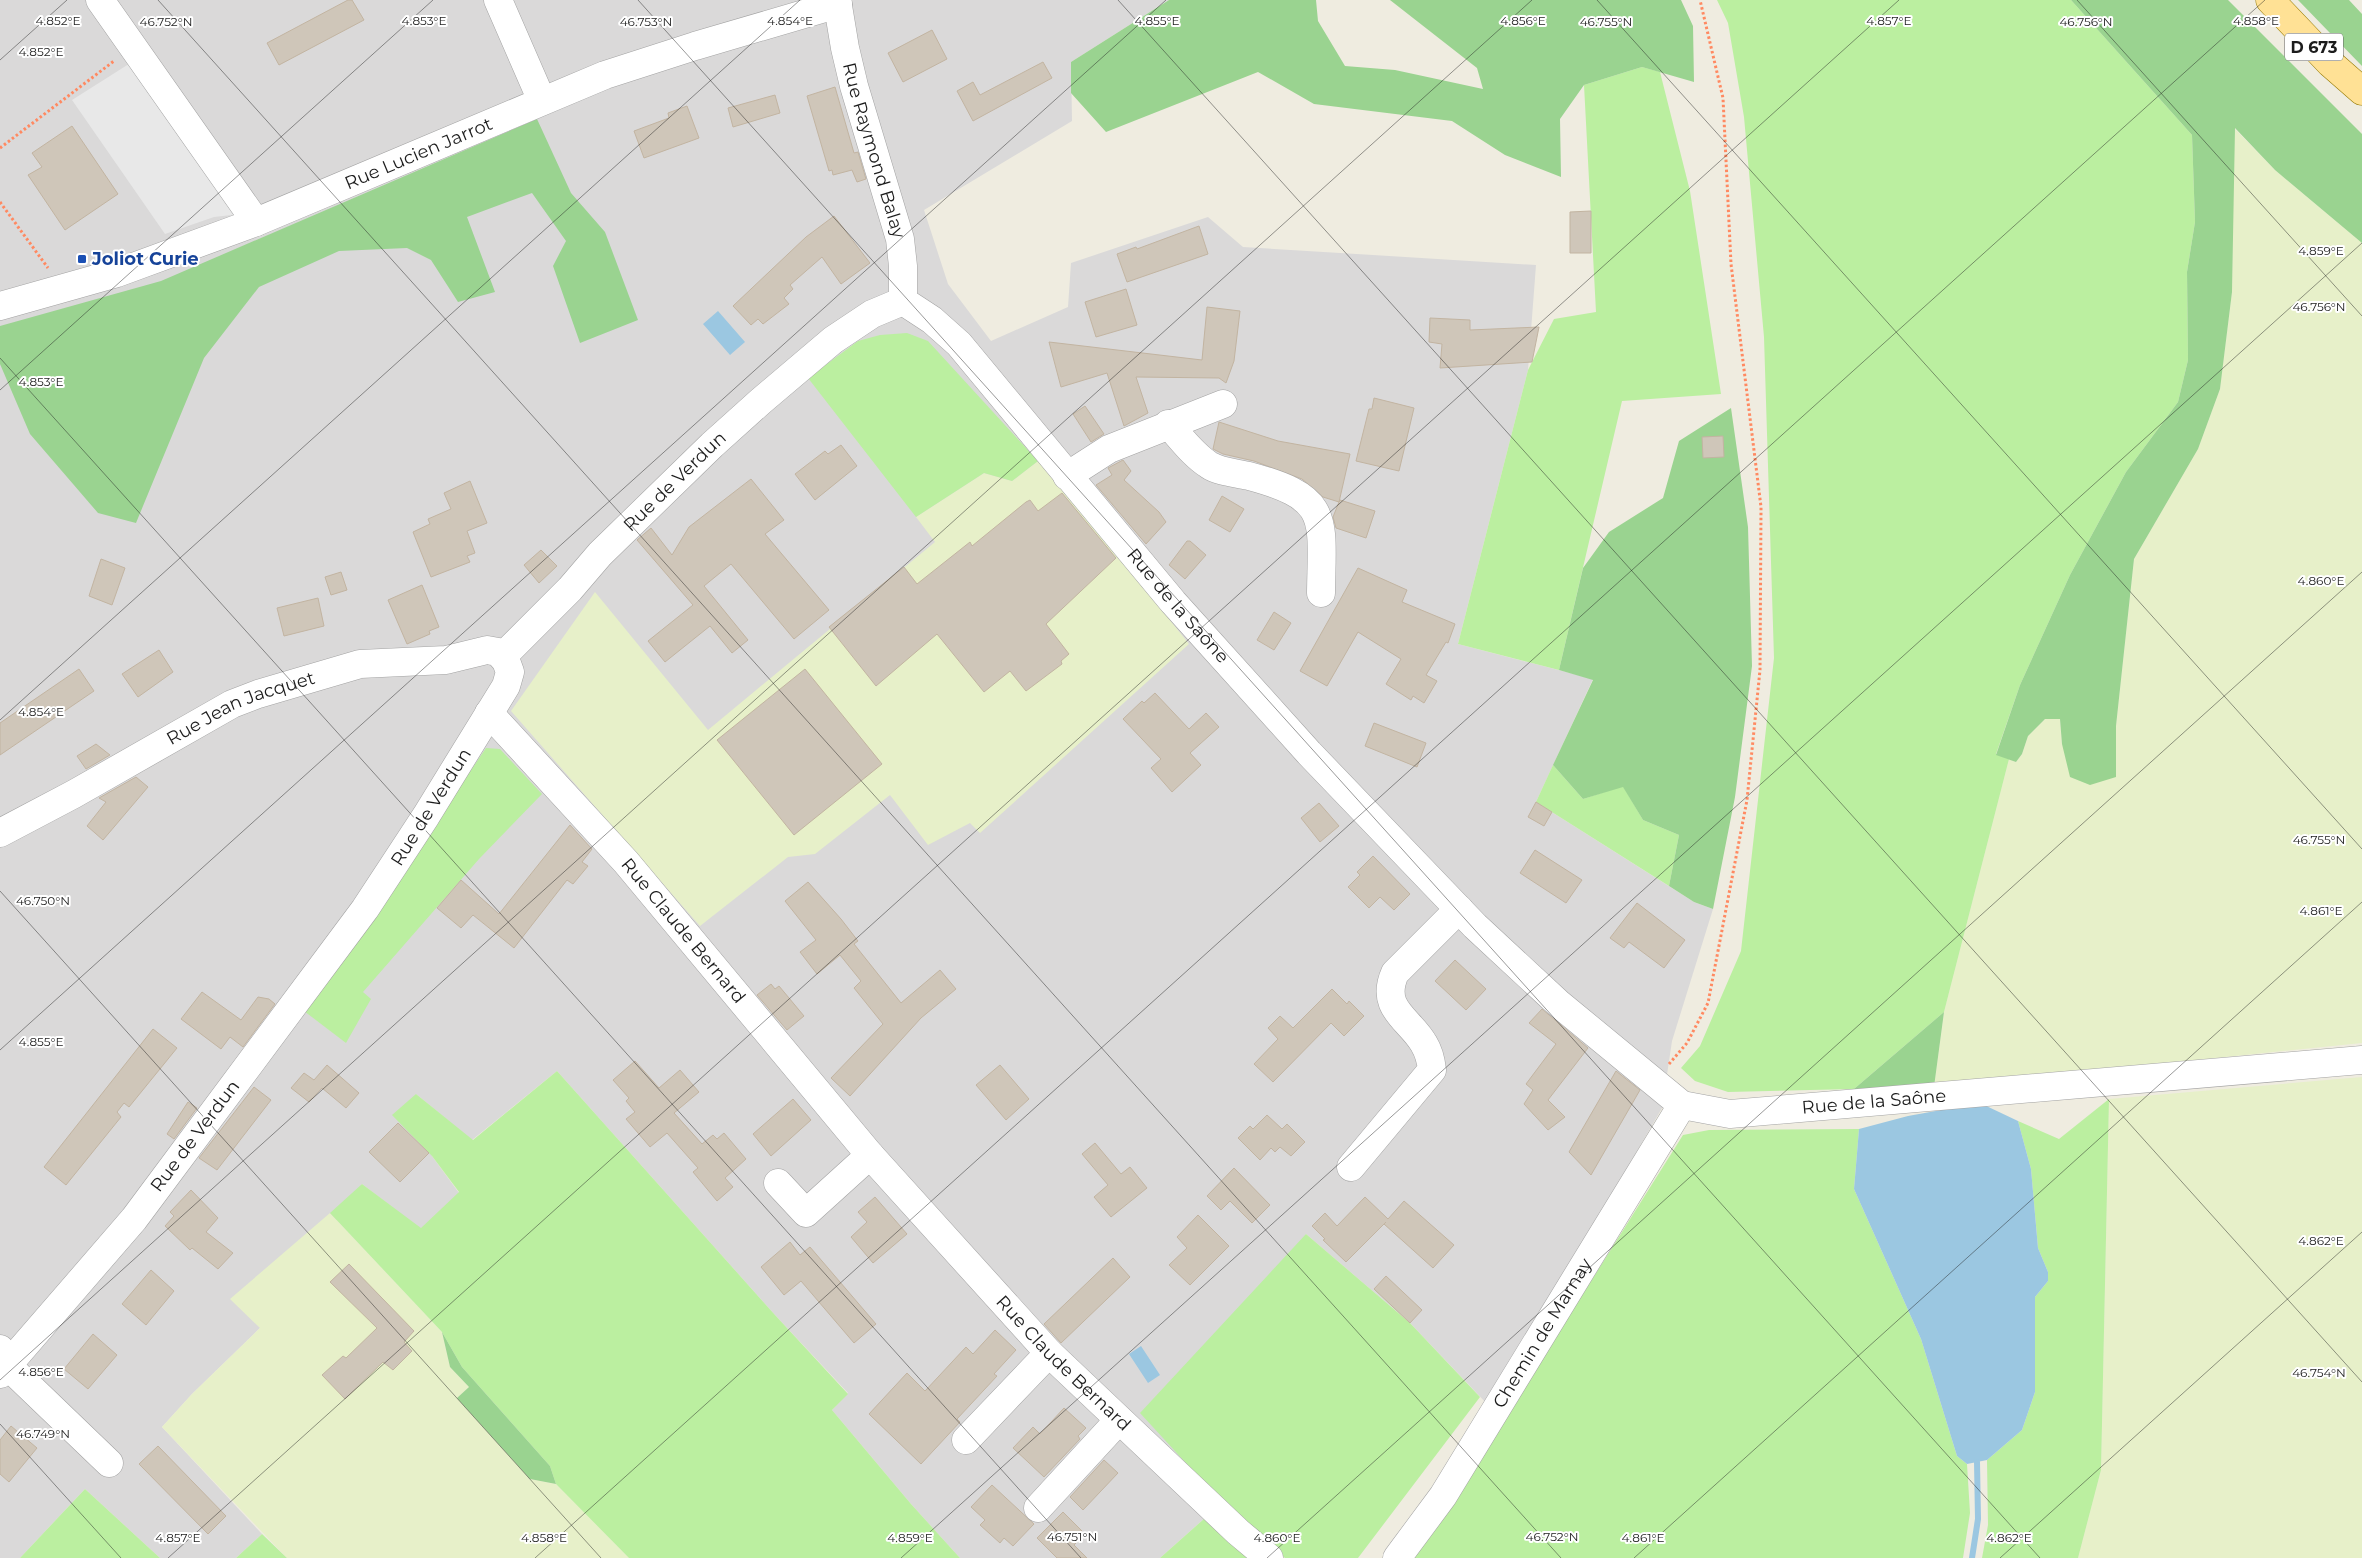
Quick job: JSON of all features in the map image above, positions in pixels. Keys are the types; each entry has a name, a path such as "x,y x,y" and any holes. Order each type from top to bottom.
{"main road":[{"name":"D 673","path":"2270,0 2330,63 2362,91"}],"street":[{"path":"100,0 256,222"},
{"path":"498,0 542,101"},
{"name":"Rue Lucien Jarrot","path":"0,306 117,273 256,222 542,101 623,69 838,2"},
{"name":"Rue Raymond Balay","path":"838,2 845,48 854,86 900,239 903,266 903,300"},
{"name":"Rue de la Saône","path":"903,300 932,320 959,344 1173,602 1290,732 1459,909 1558,1003 1682,1105 1730,1114 2362,1060"},
{"name":"Rue de Verdun","path":"2,1363 134,1219 359,917 426,816 506,686 510,672 502,656 570,589 600,554 712,445 754,407 833,340 872,314 903,300"},
{"path":"1067,476 1109,449 1168,424 1223,404"},
{"path":"1168,424 1195,454 1210,466 1251,476 1295,492 1310,503 1320,523 1320,593"},
{"name":"Rue Jean Jacquet","path":"0,833 74,794 202,719 258,694 360,664 446,660 487,650 498,652 502,656"},
{"name":"Rue Claude Bernard","path":"490,713 626,862 870,1155 1049,1353 1238,1532 1269,1558"},
{"path":"1351,1167 1426,1080 1432,1070 1430,1057 1424,1043 1398,1015 1390,992 1390,984 1396,973 1459,909"},
{"name":"Chemin de Marnay","path":"1397,1558 1443,1496 1682,1105"},
{"path":"778,1183 806,1213 870,1155"},
{"path":"966,1440 1049,1353"},
{"path":"2,1363 109,1463"},
{"path":"1038,1508 1119,1420"}],"path":[{"path":"1654,1082 1687,1043 1708,1003 1747,800 1760,670 1761,507 1731,264 1723,98 1700,0"},
{"path":"0,148 132,46"},
{"path":"0,202 63,289"}],"shaded area":[{"path":"0,0 1169,0 1071,62 1072,121 924,210 948,284 991,341 1068,307 1071,263 1208,217 1243,247 1536,265 1528,370 1458,644 1593,679 1536,802 1694,902 1713,909 1672,1041 1662,1108 1489,1406 1410,1323 1306,1234 1208,1487 1205,1518 1160,1558 960,1558 911,1504 832,1410 848,1393 775,1315 557,1071 472,1140 416,1094 432,1156 459,1193 421,1229 362,1184 260,1328 192,1394 162,1427 262,1534 236,1558 160,1558 85,1489 20,1558 0,1558"},
{"path":"132,62 240,214 214,217 165,234 72,100"}],"green space":[{"path":"1169,0 1316,0 1318,21 1345,66 1395,70 1483,89 1477,68 1390,0 1681,0 1693,26 1694,82 1642,67 1584,85 1560,119 1561,177 1505,155 1452,121 1314,104 1258,72 1106,132 1071,93 1071,62"},
{"path":"1717,0 2071,0 2192,135 2195,222 2187,272 2188,360 2178,402 2126,472 2070,575 2020,685 1996,754 2009,759 1944,1012 1854,1089 1728,1092 1695,1081 1681,1068 1700,1046 1741,951 1774,658 1764,337 1744,117 1728,23"},
{"path":"2071,0 2228,0 2362,134 2362,243 2275,170 2235,128 2232,292 2220,389 2198,449 2134,559 2116,726 2116,777 2090,785 2070,777 2062,744 2060,719 2045,719 2028,736 2022,754 2016,762 1996,755 2020,685 2070,575 2126,472 2178,402 2188,360 2187,272 2195,222 2192,135"},
{"path":"2298,0 2349,0 2362,14 2362,66"},
{"path":"1642,67 1660,72 1690,191 1721,394 1622,401 1559,670 1458,644 1528,370 1554,319 1596,312 1584,85"},
{"path":"537,119 571,193 605,232 638,320 580,343 553,266 566,241 532,193 467,217 495,292 458,302 431,260 407,248 339,251 259,287 204,358 136,523 98,513 30,434 0,364 0,326 161,281"},
{"path":"2234,128 2275,170 2362,243 2362,1043 1934,1087 1944,1012 2009,759 2016,762 2022,754 2028,736 2045,719 2060,719 2062,744 2116,777 2116,726 2134,559 2198,449 2220,389 2232,292"},
{"path":"907,333 928,341 1038,461 1012,481 984,473 916,517 808,378 858,341 880,335"},
{"path":"1731,408 1748,527 1752,666 1735,797 1713,909 1694,902 1669,886 1679,835 1643,820 1623,787 1583,799 1553,765 1593,680 1559,670 1583,568 1609,532 1663,498 1679,441"},
{"path":"1038,461 1066,490 1189,644 980,833 970,823 928,845 890,795 815,854 788,857 700,926 511,711 595,592 708,730 935,542 916,517 984,473 1012,481"},
{"path":"486,748 500,749 542,794 479,859 363,992 371,999 346,1043 304,1011 398,878"},
{"path":"1553,765 1583,799 1623,786 1643,820 1679,835 1669,886 1536,802"},
{"path":"1944,1012 1934,1087 1854,1089"},
{"path":"557,1071 848,1394 832,1410 911,1504 960,1558 629,1558 556,1484 550,1466 462,1367 442,1332 330,1213 362,1184 421,1228 459,1192 432,1156 392,1115 416,1094 473,1140"},
{"path":"2362,1077 2362,1558 2078,1558 2101,1470 2109,1099"},
{"path":"2109,1099 2101,1470 2078,1558 1982,1558 1988,1525 1987,1460 2022,1430 2035,1392 2035,1297 2048,1281 2048,1272 2038,1248 2031,1169 2018,1121 2059,1139"},
{"path":"1859,1129 1854,1189 1921,1339 1957,1456 1967,1464 1970,1513 1963,1558 1412,1558 1452,1502 1683,1135 1709,1130"},
{"path":"330,1213 442,1332 450,1367 469,1387 457,1398 530,1479 556,1484 629,1558 287,1558 162,1427 192,1394 260,1328 230,1299"},
{"path":"1306,1234 1410,1323 1480,1397 1358,1558 1285,1558 1208,1487 1140,1413"},
{"path":"442,1332 462,1367 550,1466 556,1484 530,1479 457,1398 469,1387 450,1367"},
{"path":"85,1489 160,1558 20,1558"},
{"path":"1205,1518 1252,1558 1160,1558"},
{"path":"262,1534 287,1558 236,1558"}],"water":[{"path":"718,311 745,342 730,355 703,324"},
{"path":"1980,1103 2018,1121 2031,1169 2038,1248 2048,1272 2048,1281 2035,1297 2035,1392 2022,1430 1987,1460 1967,1464 1957,1456 1921,1339 1854,1189 1859,1129 1908,1116"},
{"path":"1141,1346 1160,1375 1148,1383 1129,1354"}],"building":[{"path":"348,0 352,0 364,20 279,65 267,43"},
{"path":"932,30 947,59 903,82 888,53"},
{"path":"1043,62 1052,78 973,121 957,91 973,82 980,95"},
{"path":"835,87 854,153 858,152 866,179 857,182 852,170 833,175 832,170 829,171 807,96"},
{"path":"775,95 780,113 733,127 728,108"},
{"path":"687,106 699,138 644,158 634,131 669,118 668,113"},
{"path":"72,126 118,194 65,230 28,175 42,167 32,153"},
{"path":"1591,211 1591,253 1570,253 1570,212"},
{"path":"834,216 870,263 841,284 822,257 790,285 793,289 784,298 789,304 763,324 758,319 751,325 733,306 806,237"},
{"path":"1199,226 1208,254 1127,282 1117,254 1136,247 1137,249"},
{"path":"1126,289 1137,325 1096,337 1085,302"},
{"path":"1207,307 1240,311 1234,361 1226,383 1219,378 1136,377 1148,413 1124,426 1107,373 1061,387 1049,342 1202,360"},
{"path":"1430,318 1470,320 1470,330 1539,327 1532,362 1440,368 1442,344 1429,342"},
{"path":"1374,398 1414,408 1399,471 1356,461 1369,409 1372,409"},
{"path":"1085,406 1104,434 1091,442 1073,414"},
{"path":"1219,422 1278,441 1350,454 1339,502 1323,497 1302,479 1254,461 1223,454 1213,449"},
{"path":"1723,436 1724,457 1703,458 1702,437"},
{"path":"841,445 857,466 815,500 795,474 825,451 828,454"},
{"path":"1123,460 1131,471 1124,480 1159,512 1166,522 1146,544 1096,485 1112,475 1108,468"},
{"path":"751,479 784,520 765,534 829,610 794,639 731,564 704,586 748,640 732,653 710,626 665,662 648,641 693,605 637,540 651,528 672,555 689,527"},
{"path":"470,481 487,523 467,531 475,553 467,556 470,562 431,577 413,532 430,524 428,519 451,509 444,493"},
{"path":"1062,493 1116,558 1046,624 1069,654 1061,661 1062,664 1026,691 1010,671 984,692 937,634 876,686 829,627 904,567 917,584 970,542 972,546 1026,502 1030,500 1038,511"},
{"path":"1222,496 1244,509 1230,532 1209,520"},
{"path":"1340,500 1375,511 1366,538 1336,528 1333,517"},
{"path":"1187,541 1190,541 1206,555 1185,579 1169,565"},
{"path":"541,550 557,566 539,583 524,565"},
{"path":"101,559 125,568 112,605 89,596"},
{"path":"1358,568 1407,590 1402,602 1455,624 1448,643 1446,642 1426,675 1437,681 1424,703 1413,696 1411,700 1386,684 1401,659 1358,632 1327,686 1300,671"},
{"path":"341,572 347,590 331,595 325,577"},
{"path":"422,585 439,627 429,631 430,634 407,644 388,600"},
{"path":"318,598 324,626 284,636 277,608"},
{"path":"1274,612 1291,623 1274,650 1257,640"},
{"path":"159,650 173,672 138,697 122,674"},
{"path":"79,669 94,691 0,755 0,723"},
{"path":"805,669 882,764 794,835 717,740"},
{"path":"1155,693 1189,729 1206,713 1219,727 1190,753 1201,765 1172,792 1151,768 1161,759 1123,719 1142,701 1144,703"},
{"path":"1374,723 1426,743 1417,767 1365,746"},
{"path":"96,744 110,755 86,769 77,756"},
{"path":"136,777 148,787 103,840 87,826 106,802 99,798"},
{"path":"1536,802 1552,812 1544,826 1528,817"},
{"path":"1319,803 1339,826 1320,842 1301,818"},
{"path":"570,825 592,849 582,862 588,866 573,884 567,880 514,948 473,915 461,928 437,908 461,880 499,914"},
{"path":"1535,850 1582,880 1566,903 1520,873"},
{"path":"1373,856 1410,894 1394,910 1380,897 1369,908 1348,887 1360,875 1357,872"},
{"path":"808,882 858,941 854,944 901,1003 940,970 956,989 921,1018 850,1096 831,1078 883,1024 854,988 861,981 840,955 817,974 800,952 816,940 785,901"},
{"path":"1637,903 1685,940 1664,968 1629,942 1624,948 1610,938"},
{"path":"1455,960 1486,989 1466,1010 1435,981"},
{"path":"771,984 775,989 779,986 804,1016 787,1030 757,995"},
{"path":"1332,989 1347,1004 1349,1001 1364,1016 1344,1036 1331,1023 1273,1082 1254,1064 1278,1039 1268,1028 1280,1016 1293,1028"},
{"path":"202,992 241,1020 258,997 269,999 275,1004 243,1047 230,1037 221,1049 181,1019"},
{"path":"1542,1009 1588,1048 1548,1100 1565,1117 1548,1130 1524,1104 1533,1090 1526,1084 1556,1044 1529,1023"},
{"path":"153,1029 177,1048 129,1107 124,1103 117,1112 121,1117 66,1185 44,1167"},
{"path":"635,1061 659,1088 680,1070 699,1092 674,1113 702,1144 713,1135 717,1139 724,1133 746,1159 725,1178 733,1187 717,1201 693,1172 698,1168 667,1133 650,1147 626,1119 635,1112 626,1101 629,1098 613,1080"},
{"path":"327,1065 359,1093 346,1108 322,1088 309,1102 291,1088 304,1073 314,1080"},
{"path":"1000,1065 1029,1099 1006,1120 976,1085"},
{"path":"1616,1071 1640,1090 1591,1175 1569,1152"},
{"path":"254,1087 271,1100 217,1170 199,1158"},
{"path":"793,1099 811,1120 771,1156 753,1134"},
{"path":"188,1102 197,1108 174,1139 167,1134"},
{"path":"1267,1115 1282,1129 1287,1124 1305,1142 1291,1156 1280,1147 1275,1152 1271,1148 1260,1160 1238,1138 1250,1126 1253,1129"},
{"path":"398,1123 429,1153 400,1182 369,1152"},
{"path":"1095,1143 1121,1174 1130,1167 1147,1188 1111,1217 1094,1197 1108,1185 1082,1154"},
{"path":"1234,1168 1270,1205 1252,1223 1230,1201 1221,1210 1207,1196"},
{"path":"191,1190 218,1218 206,1232 233,1253 218,1269 192,1248 190,1250 165,1226 174,1216 170,1212"},
{"path":"875,1197 907,1234 873,1263 851,1237 867,1222 858,1212"},
{"path":"1365,1197 1388,1219 1404,1201 1454,1245 1433,1268 1384,1224 1346,1262 1323,1240 1325,1239 1312,1226 1325,1213 1337,1226"},
{"path":"1198,1215 1229,1246 1190,1285 1169,1265 1187,1248 1177,1237"},
{"path":"790,1242 800,1255 810,1247 876,1324 854,1343 801,1281 784,1295 761,1267"},
{"path":"1113,1258 1130,1277 1061,1343 1044,1324"},
{"path":"349,1264 414,1331 404,1342 412,1351 393,1370 383,1362 345,1399 322,1375 343,1356 346,1358 377,1328 330,1282"},
{"path":"151,1270 174,1291 146,1325 122,1304"},
{"path":"1386,1276 1422,1310 1410,1323 1374,1289"},
{"path":"995,1330 1016,1350 994,1374 997,1376 957,1419 960,1422 921,1464 869,1414 907,1373 925,1391 966,1347 973,1354"},
{"path":"93,1334 117,1355 88,1389 64,1369"},
{"path":"1064,1408 1086,1428 1078,1436 1080,1439 1044,1477 1013,1448 1033,1427 1040,1434"},
{"path":"11,1426 37,1448 9,1482 0,1474 0,1440"},
{"path":"158,1446 226,1516 208,1534 139,1464"},
{"path":"1104,1460 1118,1473 1083,1510 1070,1497"},
{"path":"992,1485 1034,1524 1013,1546 1004,1538 1000,1543 980,1525 985,1520 971,1507"},
{"path":"1063,1512 1082,1531 1073,1540 1076,1543 1074,1545 1087,1558 1057,1558 1037,1538"}],"waterway":[{"path":"1972,1558 1978,1519 1977,1462"}],"place":[{"name":"Joliot Curie","path":"82,259"}]}
